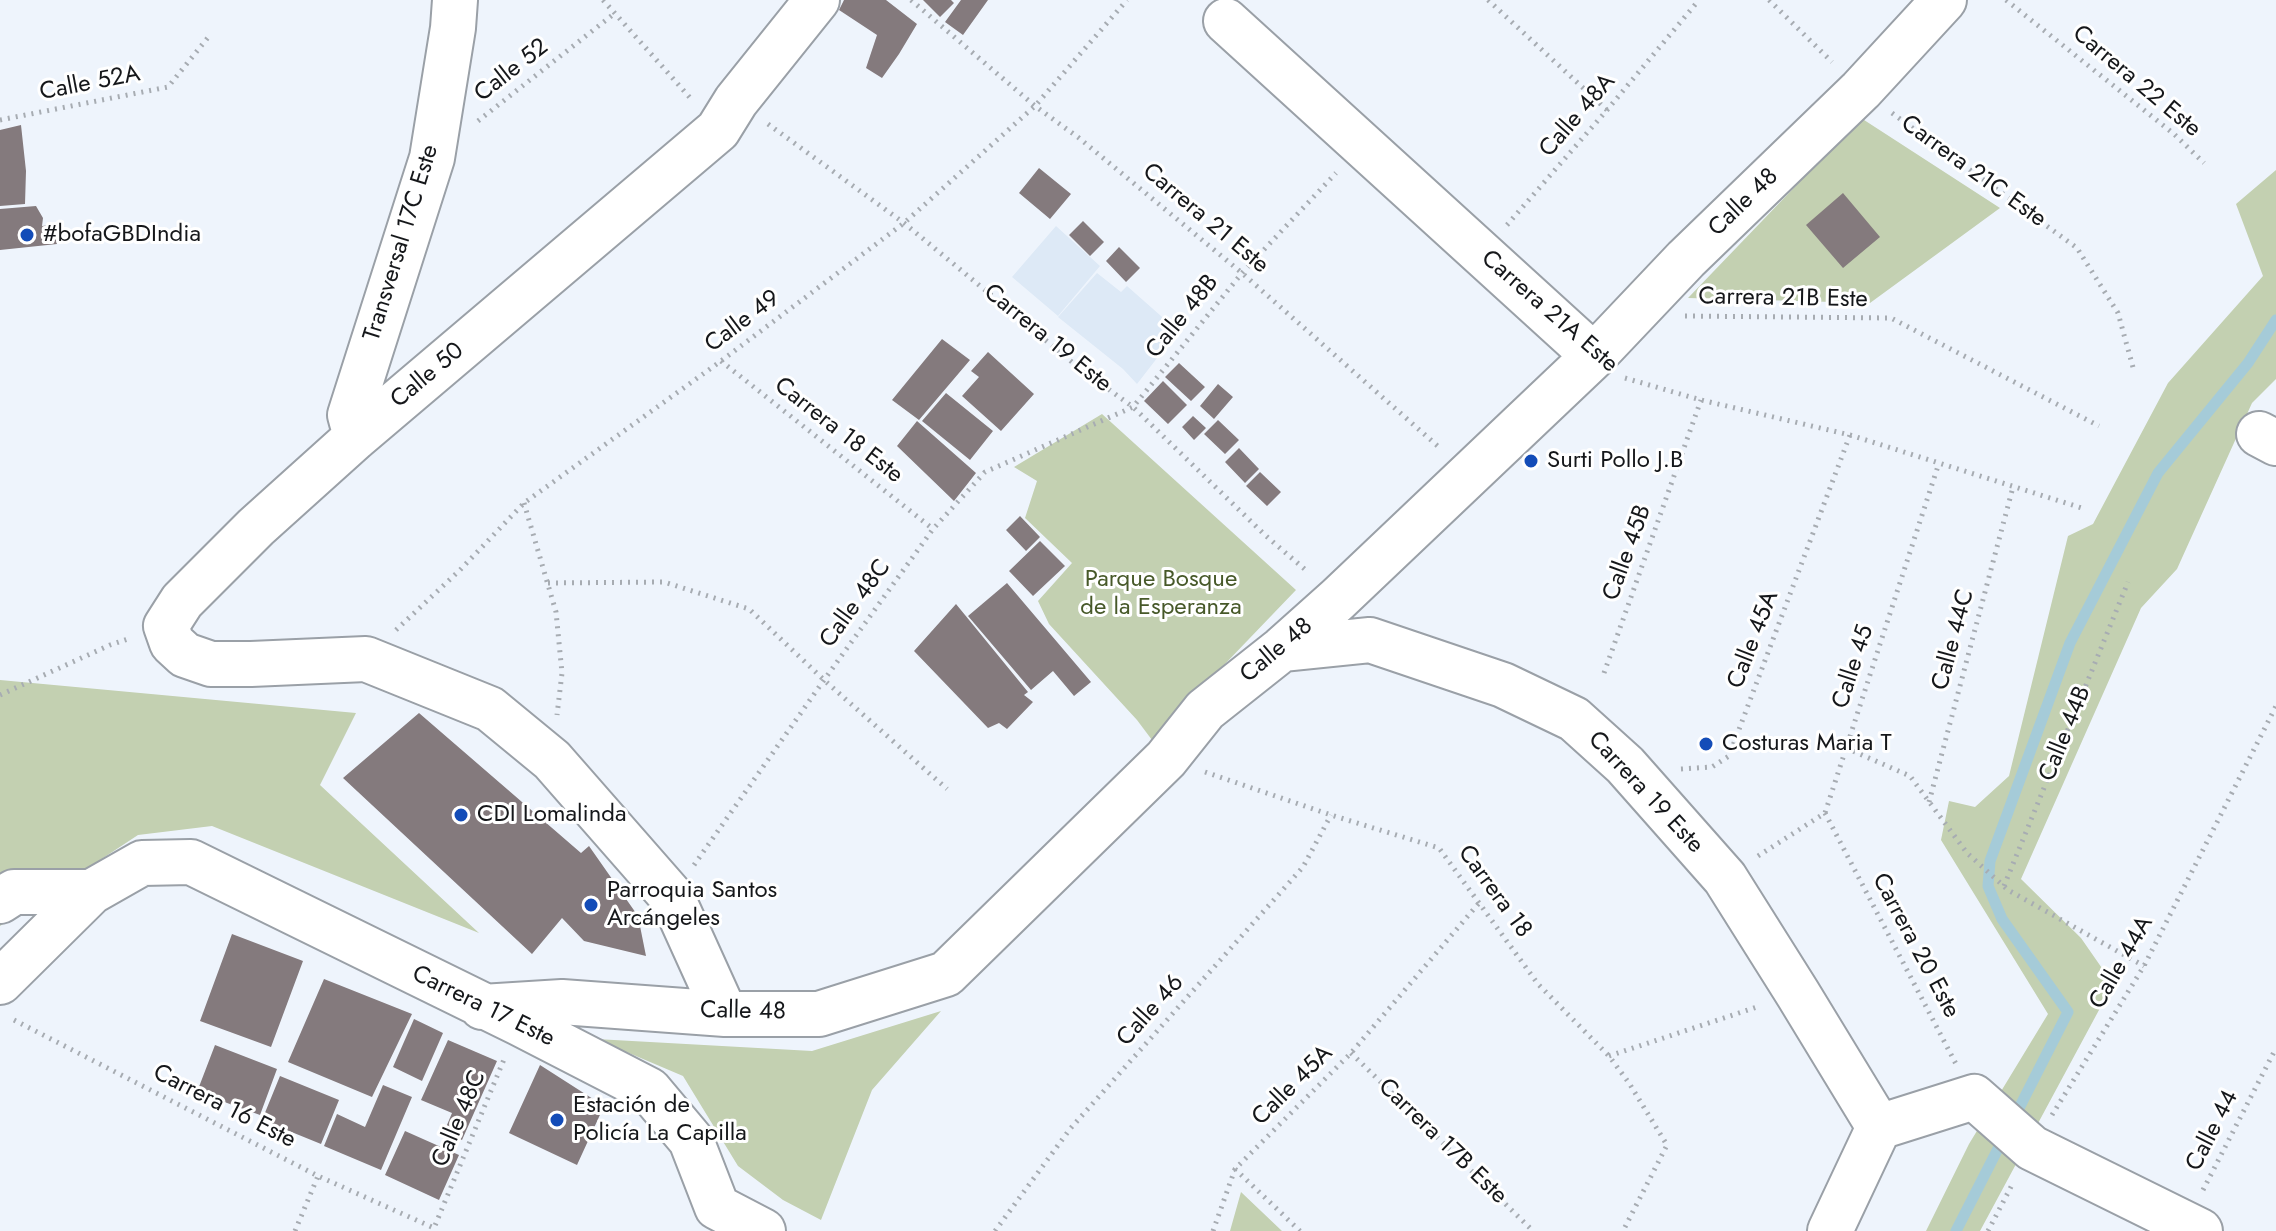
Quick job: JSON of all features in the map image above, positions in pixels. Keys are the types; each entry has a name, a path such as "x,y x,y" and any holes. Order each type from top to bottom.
{"street":[{"name":"Transversal 17C Este","path":"356,437 350,415 432,158 455,0"},
{"name":"Calle 50","path":"166,626 182,601 256,527 727,115 817,0"},
{"name":"Calle 48","path":"501,1015 562,1002 725,1014 819,1014 946,974 1166,759 1205,710 1282,649 1338,599 1594,356 1686,259 1861,90 1944,0"},
{"name":"Carrera 21A Este","path":"1226,21 1594,356"},
{"path":"166,626 172,643 185,655 211,664 366,659 490,709 552,760 672,897 725,1014"},
{"name":"Carrera 19 Este","path":"1282,649 1370,640 1503,685 1574,719 1625,765 1725,878 1879,1127"},
{"name":"Carrera 17 Este","path":"91,892 142,863 191,862 501,1015 649,1090 691,1140 706,1219 763,1231"},
{"path":"0,901 14,892 91,892"},
{"path":"7,1001 91,892"},
{"path":"1830,1231 1879,1127 1974,1097 2032,1148 2193,1227"}],"path":[{"name":"Carrera 19 Este","path":"603,0 727,115 904,223 1078,367 1133,407 1266,536 1338,599"},
{"name":"Carrera 21 Este","path":"911,0 1035,106 1079,138 1242,273 1469,474"},
{"name":"Calle 49","path":"366,659 460,570 524,503 721,361 904,223 1035,106 1127,0"},
{"path":"1488,0 1607,110"},
{"name":"Calle 48A","path":"1482,253 1699,0"},
{"name":"Carrera 21C Este","path":"1769,0 1861,90 2077,248 2118,313 2134,371"},
{"name":"Carrera 22 Este","path":"2006,0 2174,134 2204,163"},
{"name":"Calle 52","path":"432,158 615,13"},
{"name":"Calle 52A","path":"0,120 168,87 210,35"},
{"name":"Calle 48B","path":"1133,407 1242,273 1362,146"},
{"name":"Carrera 21B Este","path":"1632,316 1891,318 2099,426"},
{"name":"Carrera 21A Este","path":"1594,356 1624,378 1701,400 1850,435 2085,509"},
{"name":"Carrera 18 Este","path":"721,361 933,529"},
{"name":"Calle 45B","path":"1604,673 1701,400"},
{"name":"Calle 48C","path":"672,897 933,529 985,472 1133,407"},
{"name":"Calle 45A","path":"1625,765 1692,770 1712,767 1729,756 1850,435"},
{"name":"Calle 45","path":"1825,813 1939,463"},
{"name":"Calle 44C","path":"1929,802 2013,487"},
{"path":"524,503 556,612 562,673 552,760"},
{"path":"548,583 664,582 749,609 947,789"},
{"name":"Calle 44B","path":"2004,886 2128,582"},
{"path":"0,695 110,645 166,626"},
{"name":"Calle 44A","path":"1988,1231 2032,1148 2144,966 2276,706"},
{"path":"1846,748 1910,776 1967,853 2004,886 2144,966"},
{"name":"Carrera 18","path":"1166,759 1439,848 1538,984 1609,1056 1667,1145 1623,1231"},
{"path":"1725,878 1825,813"},
{"name":"Carrera 20 Este","path":"1825,813 1974,1097"},
{"name":"Calle 46","path":"995,1231 1070,1129 1303,867 1331,815"},
{"name":"Calle 45A","path":"1213,1231 1235,1169 1351,1053 1479,903"},
{"path":"1609,1056 1798,994"},
{"name":"Carrera 16 Este","path":"7,1001 318,1176 434,1228"},
{"name":"Calle 48C","path":"434,1228 501,1015"},
{"name":"Calle 44","path":"2193,1227 2276,1048"},
{"name":"Carrera 17B Este","path":"1351,1053 1533,1231"},
{"path":"1235,1169 1300,1231"},
{"path":"295,1231 318,1176"}],"shaded area":[{"path":"1056,226 1100,266 1058,316 1012,277"},
{"path":"1097,273 1121,292 1127,286 1178,331 1137,384 1058,317"}],"green space":[{"path":"1861,118 2000,208 1870,303 1688,298"},
{"path":"2276,170 2276,379 2252,403 2177,569 2141,608 2021,879 2081,938 2113,984 1980,1231 1926,1231 1969,1144 2048,1014 1941,840 1949,801 1975,807 2009,776 2068,536 2093,524 2168,383 2263,276 2236,204"},
{"name":"Parque Bosque de la Esperanza","path":"1102,414 1296,590 1152,740 1049,624 1038,601 1072,563 1025,518 1037,481 1014,467"},
{"path":"0,680 356,713 320,785 479,933 212,826 138,835 0,926"},
{"path":"941,1011 872,1090 821,1220 783,1200 738,1166 683,1076 596,1039 812,1051"},
{"path":"1241,1192 1282,1231 1230,1231"}],"building":[{"path":"844,0 886,0 917,24 882,78 866,68 877,35 839,10"},
{"path":"923,0 951,0 954,3 940,17"},
{"path":"961,0 988,0 963,35 945,22"},
{"name":"#bofaGBDIndia","path":"21,125 26,171 25,204 0,206 0,130"},
{"path":"1039,168 1071,194 1050,219 1019,193"},
{"path":"1843,193 1880,237 1843,268 1806,225"},
{"name":"#bofaGBDIndia","path":"36,206 43,218 42,226 52,225 57,244 0,250 0,209"},
{"path":"1083,221 1104,242 1090,256 1069,235"},
{"path":"1119,247 1140,268 1126,282 1106,261"},
{"path":"942,339 970,360 919,420 892,400"},
{"path":"988,352 1034,394 1001,431 962,396 979,377 971,371"},
{"path":"1179,363 1205,387 1191,401 1165,377"},
{"path":"1163,381 1187,405 1168,424 1144,401"},
{"path":"1218,384 1233,397 1214,419 1200,406"},
{"path":"946,393 993,431 970,460 922,421"},
{"path":"1193,416 1206,428 1194,440 1182,427"},
{"path":"1218,420 1239,440 1225,454 1204,434"},
{"path":"917,421 976,473 954,501 897,446"},
{"path":"1239,448 1259,469 1245,483 1225,462"},
{"path":"1260,472 1281,492 1267,506 1246,486"},
{"path":"1020,516 1040,537 1026,551 1006,530"},
{"path":"1040,541 1065,566 1033,596 1009,571"},
{"path":"1007,583 1091,682 1074,696 1053,671 1031,690 968,616"},
{"path":"956,604 1028,692 1024,695 1033,702 1007,729 999,723 988,728 914,651"},
{"name":"CDI Lomalinda","path":"419,713 581,853 589,846 638,916 646,956 584,941 562,918 532,954 343,778"},
{"path":"232,934 303,961 271,1047 200,1021"},
{"path":"324,979 412,1014 372,1097 288,1062"},
{"path":"414,1019 443,1033 422,1081 393,1067"},
{"path":"448,1040 497,1061 462,1140 444,1132 452,1113 421,1100"},
{"path":"215,1045 277,1069 260,1115 197,1092"},
{"name":"Estación de Policía La Capilla","path":"540,1065 604,1106 577,1165 509,1133"},
{"path":"280,1076 339,1100 321,1144 262,1120"},
{"path":"383,1085 412,1097 381,1170 324,1146 337,1114 365,1127"},
{"path":"405,1131 459,1155 439,1200 385,1175"}],"waterway":[{"path":"2014,1118 2068,1012 2002,919 1988,886 1990,861 2070,643 2158,473 2248,363 2276,320"},
{"path":"1956,1231 2004,1137"}],"place":[{"name":"#bofaGBDIndia","path":"27,235"},
{"name":"Surti Pollo J.B","path":"1531,461"},
{"name":"Costuras Maria T","path":"1706,744"},
{"name":"CDI Lomalinda","path":"461,815"},
{"name":"Parroquia Santos Arcángeles","path":"591,905"},
{"name":"Estación de Policía La Capilla","path":"557,1120"}]}
